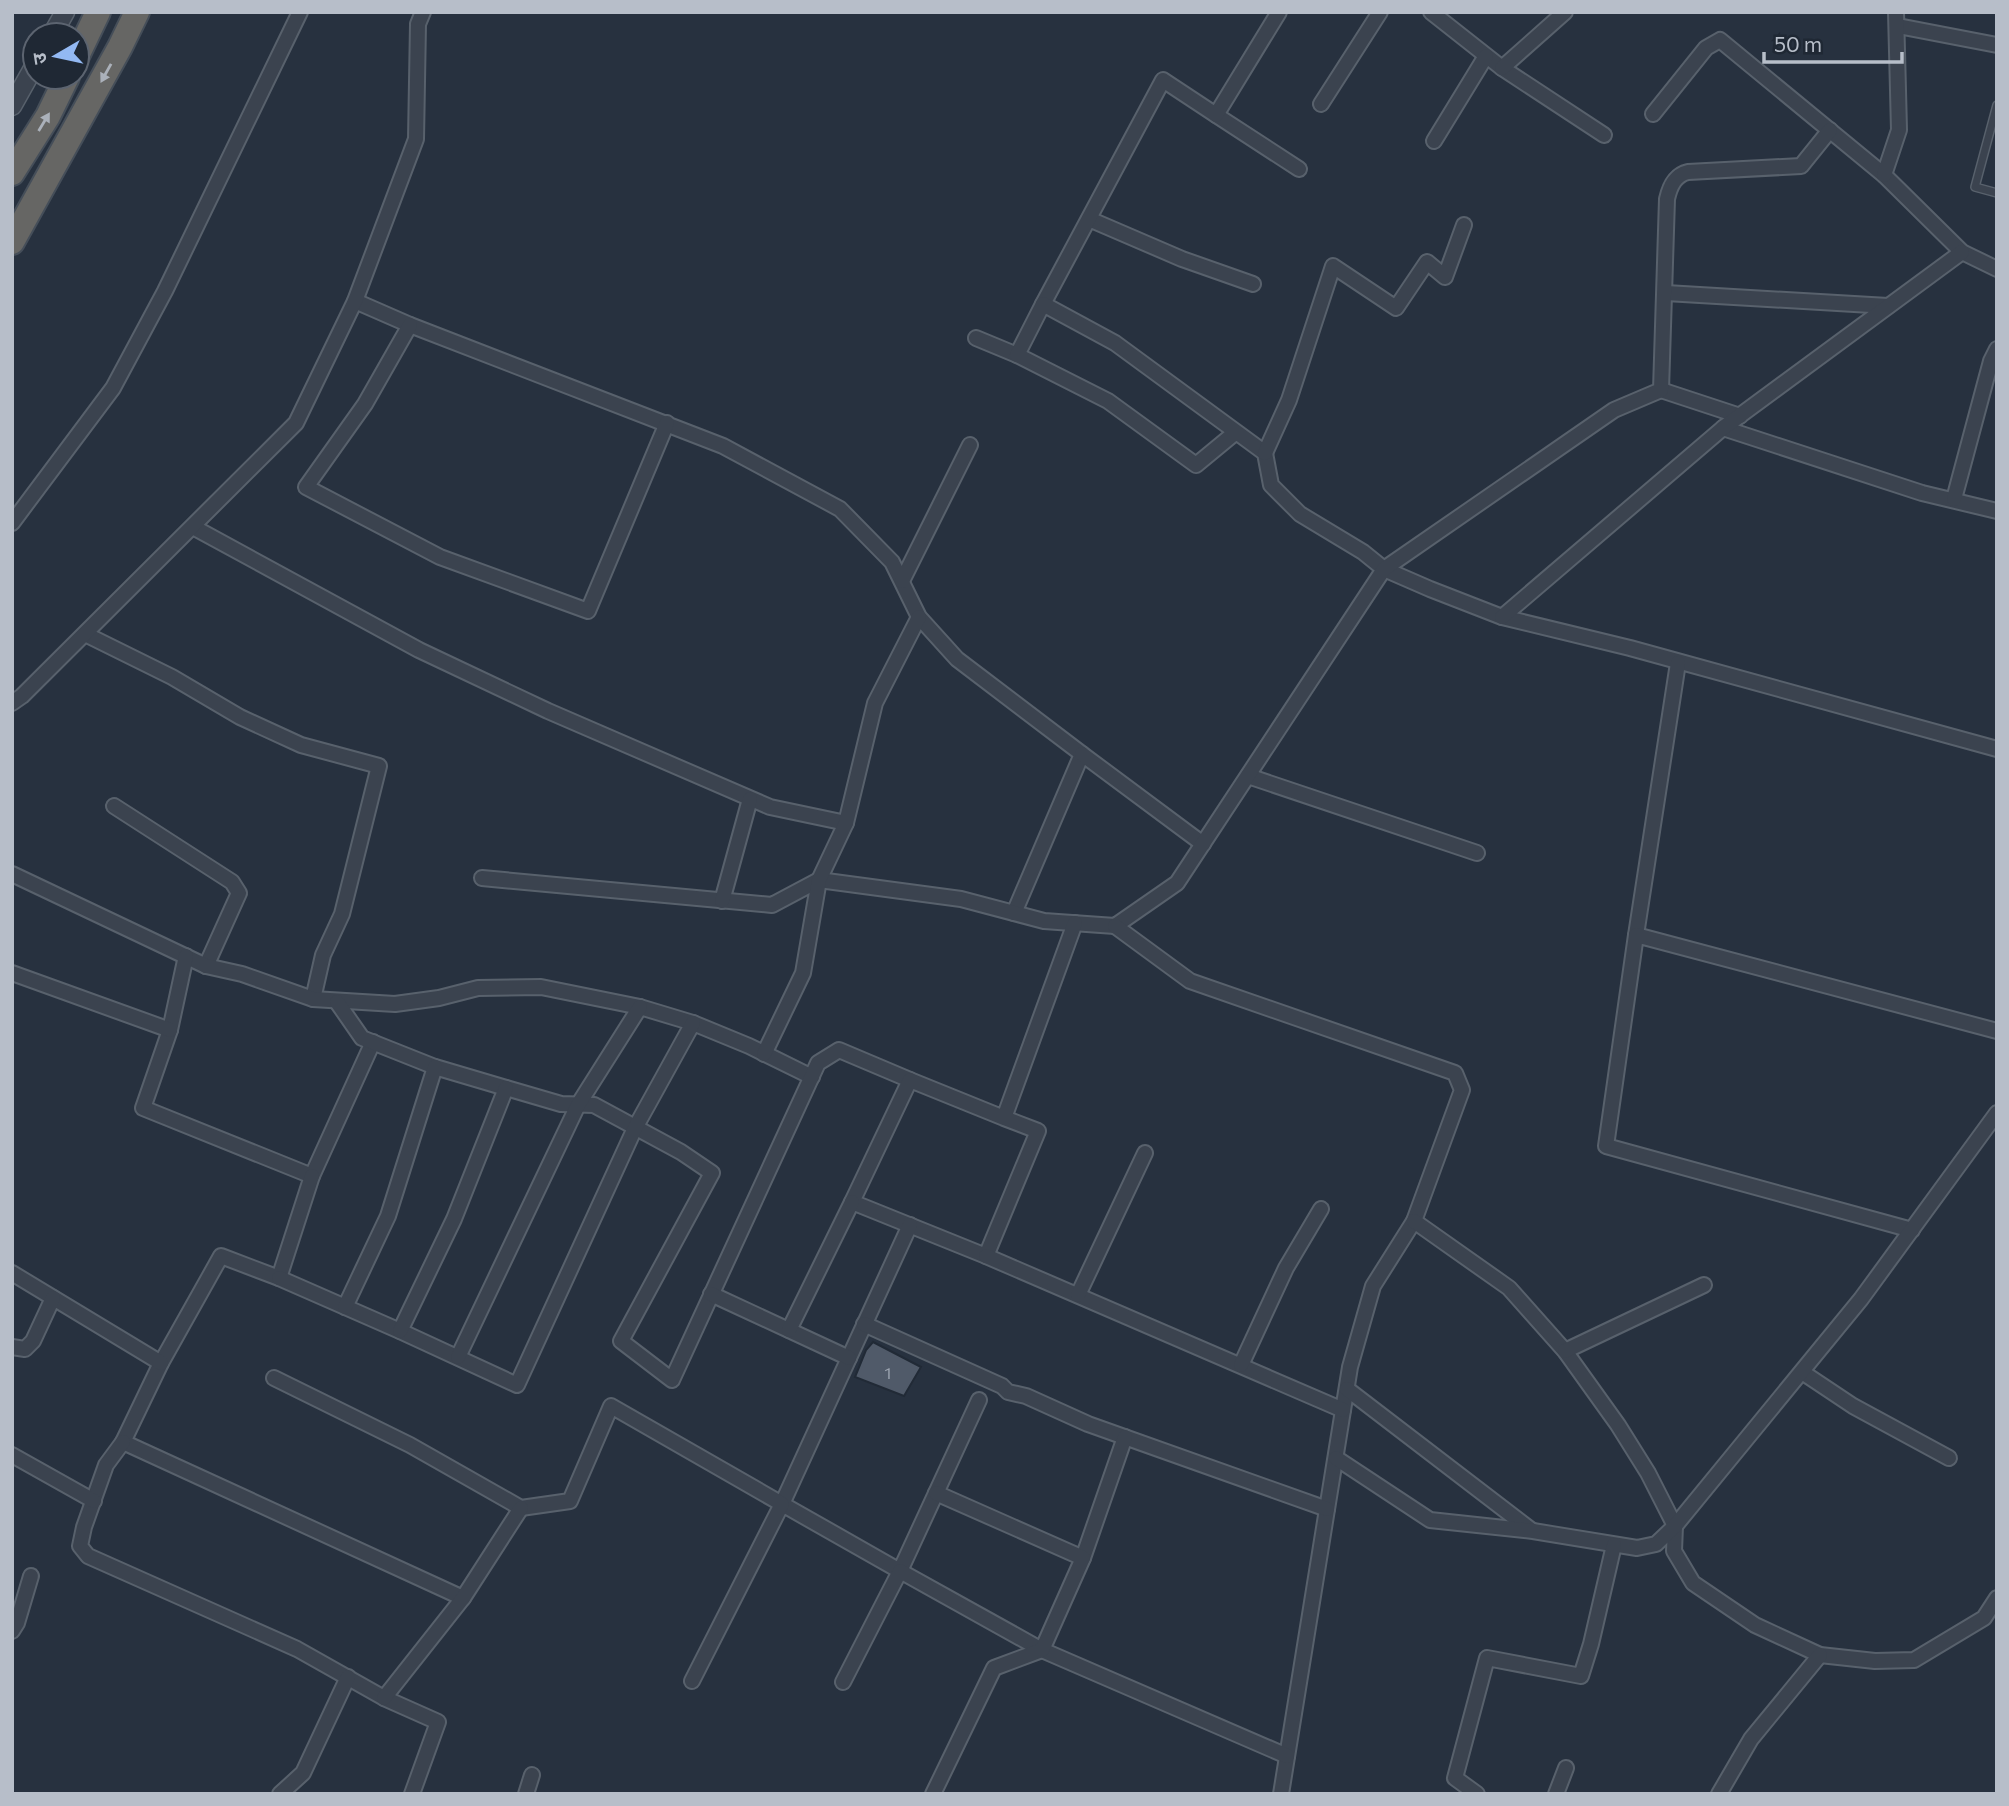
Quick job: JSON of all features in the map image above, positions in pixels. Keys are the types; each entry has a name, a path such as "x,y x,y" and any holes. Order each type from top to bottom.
{"highway":[{"path":"12,242 137,12"},
{"path":"12,173 48,116 60,91"}],"street":[{"path":"12,523 113,388 165,291 300,12"},
{"path":"16,696 85,634 296,423 355,301 416,139 418,24 424,12"},
{"path":"1216,115 1279,12"},
{"path":"1321,104 1380,12"},
{"path":"1431,12 1502,68 1604,135"},
{"path":"1502,68 1565,12"},
{"path":"1884,175 1899,130 1897,19 1997,45"},
{"path":"1653,114 1706,48 1720,40 1884,175 1962,252 1997,270"},
{"path":"1434,141 1486,56"},
{"path":"1017,355 1163,80 1300,169"},
{"path":"12,106 21,90"},
{"path":"1661,390 1667,199 1676,178 1688,172 1801,166 1830,130"},
{"path":"1089,219 1182,259 1253,284"},
{"path":"1464,225 1445,277 1427,262 1396,309 1333,266 1289,400 1265,453 1271,485 1300,514 1363,552 1384,569 1502,617 1630,648 1997,748"},
{"path":"1502,617 1723,428 1962,252"},
{"path":"1666,293 1888,306"},
{"path":"355,301 410,325 723,446 840,509 892,562 919,617 957,659 1203,845"},
{"path":"1043,304 1115,343 1265,453"},
{"path":"410,325 365,404 306,487 440,557 588,611 667,423"},
{"path":"976,338 1017,355 1108,401 1196,465 1237,432"},
{"path":"1954,499 1991,362 1997,349"},
{"path":"1115,926 1177,883 1384,569 1614,410 1661,390 1740,416"},
{"path":"1723,428 1922,493 1997,511"},
{"path":"901,581 970,444"},
{"path":"193,527 419,650 548,711 770,807 846,823"},
{"path":"764,1054 803,973 819,880 846,823 875,703 919,617"},
{"path":"85,634 172,677 240,717 301,745 379,766 342,914 323,955 313,999"},
{"path":"1678,663 1606,1146 1912,1230"},
{"path":"1014,913 1083,754"},
{"path":"1248,776 1477,853"},
{"path":"722,901 750,799"},
{"path":"114,806 232,882 239,893 206,966"},
{"path":"12,874 206,966 242,974 313,999 395,1004 439,998 478,988 541,986 640,1007 694,1023 812,1077"},
{"path":"482,878 772,905 819,880 961,898 1044,921 1115,926 1190,981 1455,1073 1462,1090 1414,1221 1373,1286 1350,1367 1281,1794"},
{"path":"1004,1118 1075,923"},
{"path":"1636,935 1997,1031"},
{"path":"186,956 170,1030 143,1108 312,1175"},
{"path":"12,973 170,1030"},
{"path":"337,1002 362,1038 435,1067 561,1104 594,1105 681,1152 712,1173 621,1341 672,1380 818,1063 839,1050 1038,1131 986,1256"},
{"path":"458,1357 578,1105 640,1007"},
{"path":"412,1794 438,1723 384,1698 297,1649 88,1556 80,1546 106,1465 123,1442 161,1363 221,1256 279,1278 517,1385 635,1128 694,1023"},
{"path":"279,1278 312,1175 373,1042"},
{"path":"345,1307 388,1216 435,1067"},
{"path":"789,1330 910,1080"},
{"path":"400,1331 454,1219 506,1088"},
{"path":"1336,1458 1430,1520 1533,1531 1637,1548 1656,1544 1675,1526 1861,1299 1997,1113"},
{"path":"1078,1295 1144,1153"},
{"path":"852,1202 986,1256 1343,1410"},
{"path":"1241,1365 1286,1268 1321,1209"},
{"path":"1414,1221 1508,1288 1565,1351 1648,1473 1675,1526 1674,1551 1693,1583 1755,1625 1820,1655 1874,1661 1914,1660 1991,1622 1997,1598"},
{"path":"692,1681 782,1504 910,1225"},
{"path":"12,1273 161,1363"},
{"path":"1565,1351 1703,1285"},
{"path":"711,1294 849,1358"},
{"path":"12,1347 25,1349 33,1341 54,1298"},
{"path":"864,1324 1002,1386 1008,1392 1026,1396 1088,1424 1327,1509"},
{"path":"1802,1372 1853,1406 1949,1458"},
{"path":"274,1378 410,1446 521,1508 570,1501 611,1406 1042,1650 1287,1756"},
{"path":"1347,1389 1533,1531"},
{"path":"843,1682 900,1571 979,1400"},
{"path":"933,1794 994,1668 1042,1650 1083,1558 1125,1437"},
{"path":"123,1442 464,1598"},
{"path":"12,1455 94,1501"},
{"path":"936,1493 1083,1558"},
{"path":"384,1698 464,1598 521,1508"},
{"path":"1476,1794 1455,1778 1487,1658 1581,1676 1614,1545"},
{"path":"12,1631 17,1623 31,1576"},
{"path":"1719,1794 1751,1739 1820,1655"},
{"path":"281,1794 303,1773 348,1677"},
{"path":"1556,1794 1566,1768"},
{"path":"526,1794 533,1775"}],"lane":[{"path":"1997,105 1975,187 1997,193"}],"building":[{"path":"873,1342 921,1367 904,1396 855,1377 866,1350"}]}
